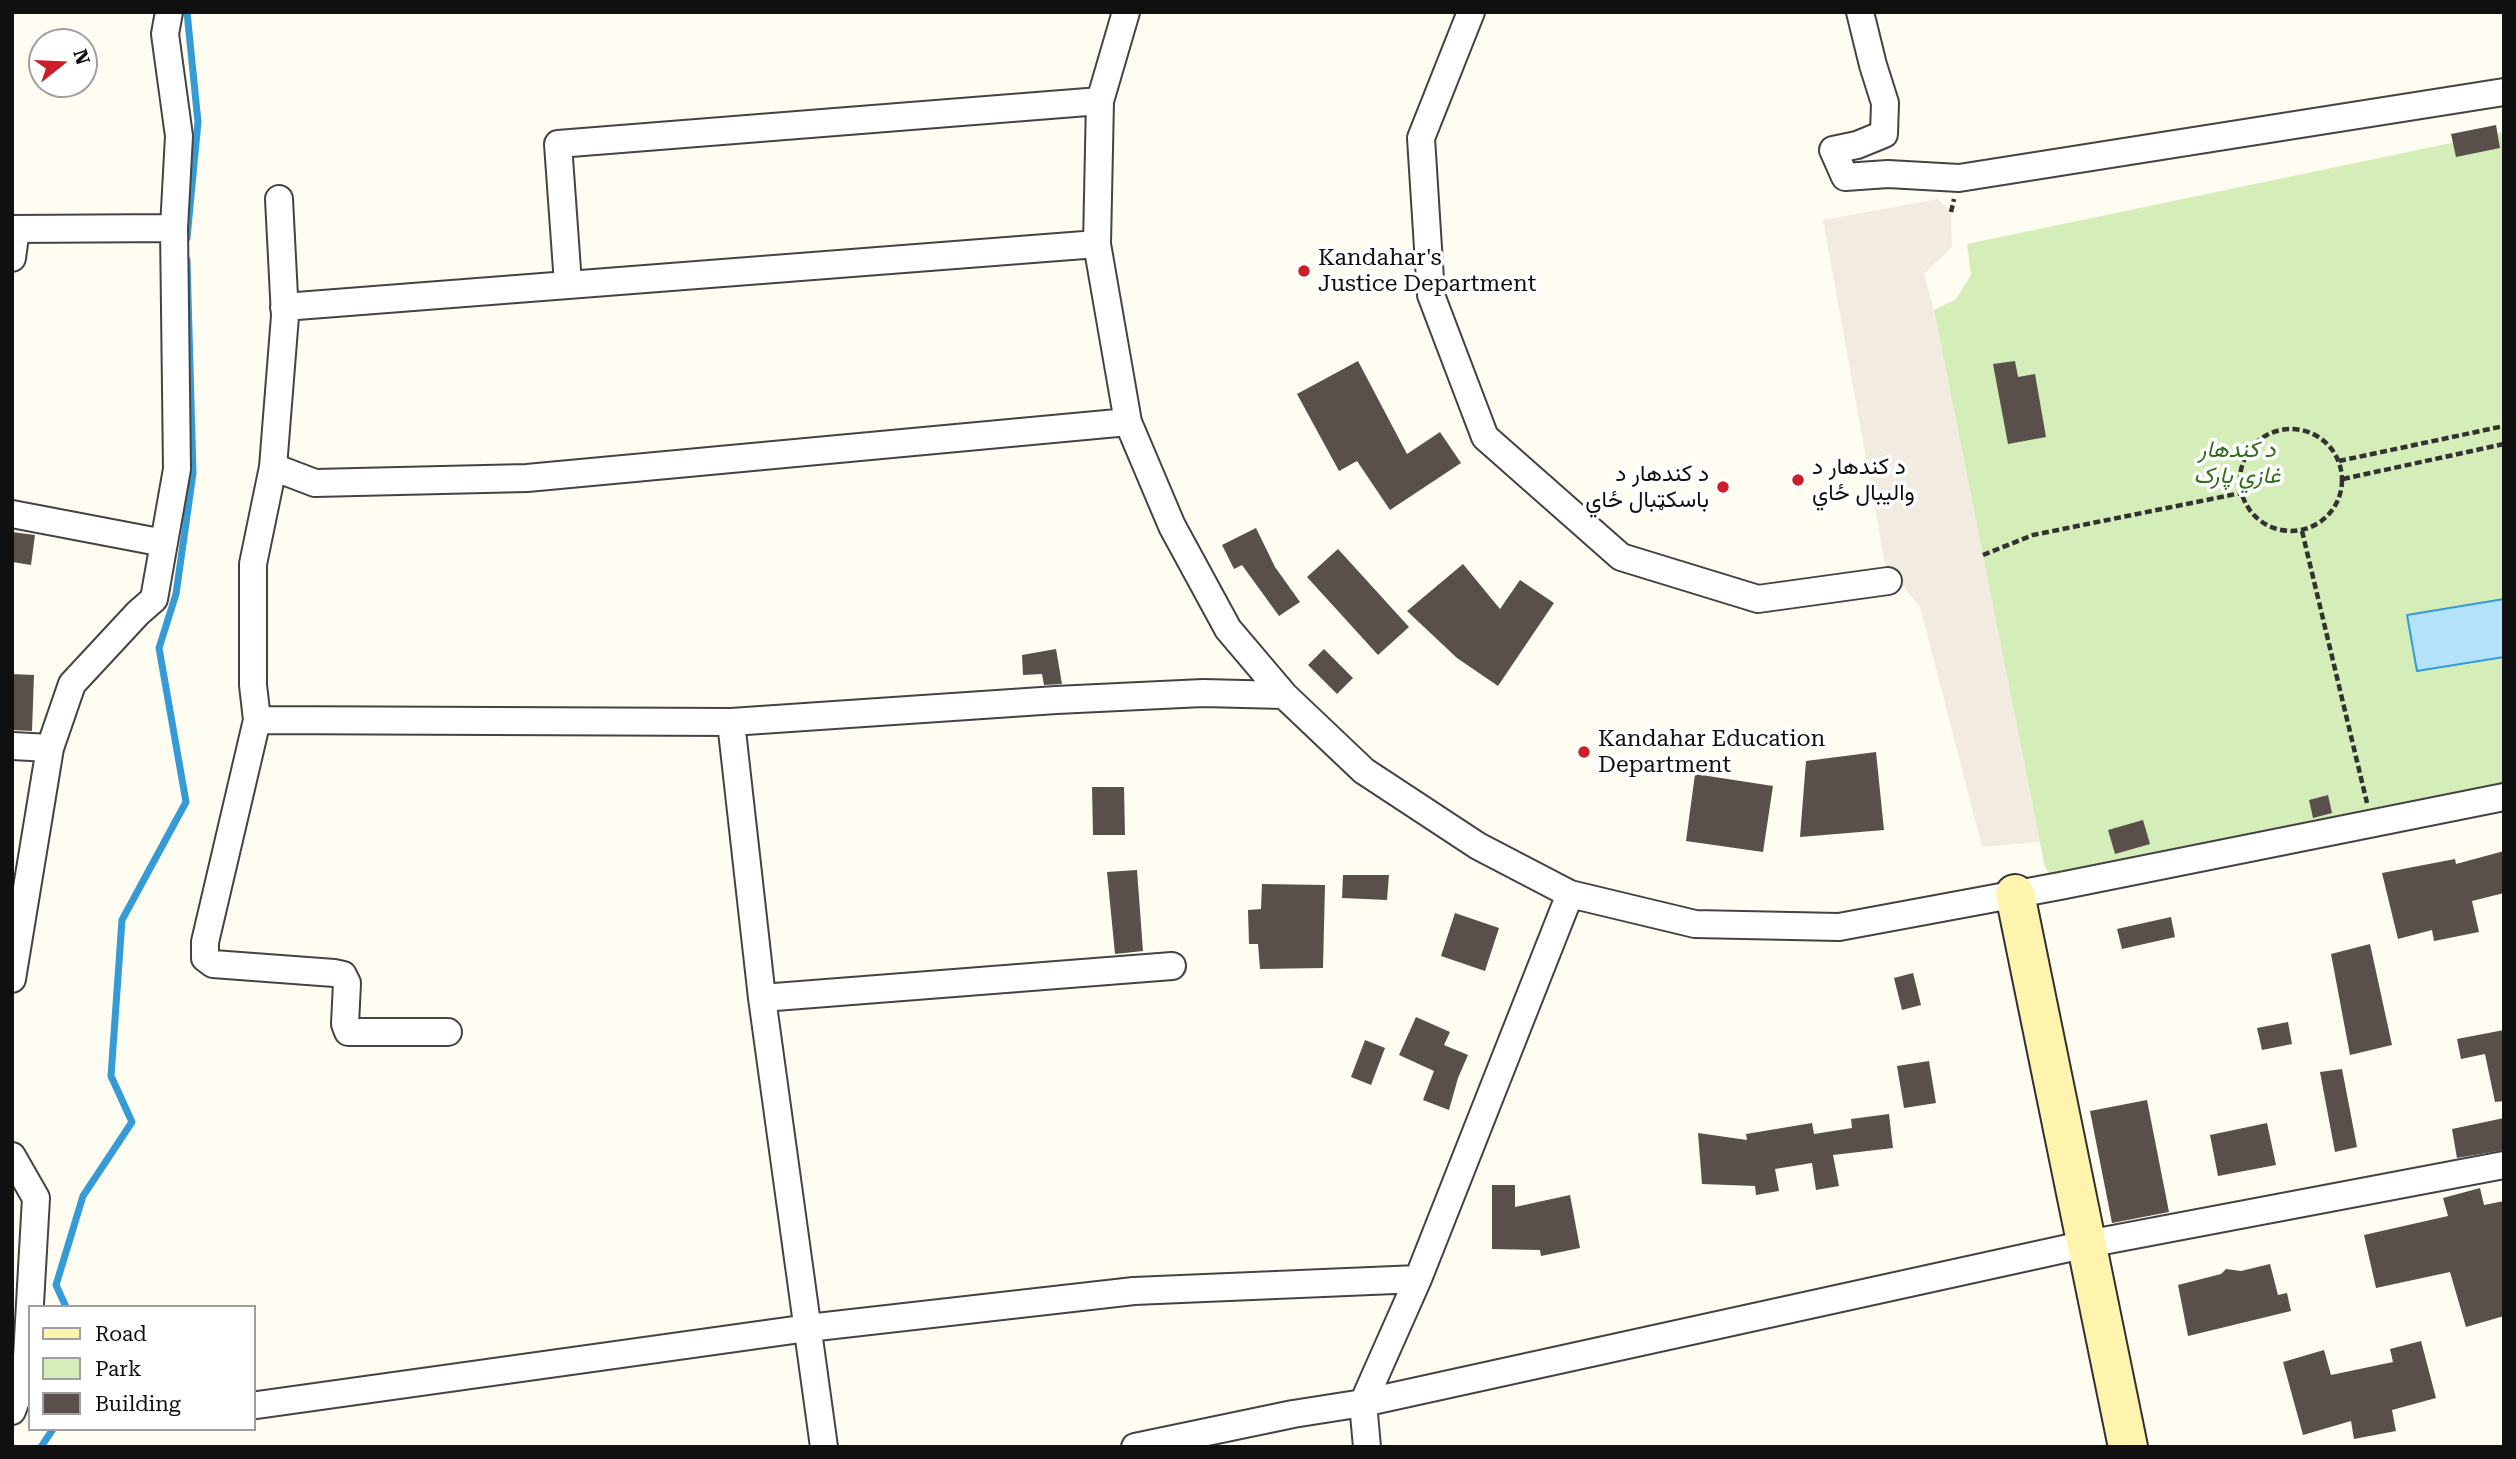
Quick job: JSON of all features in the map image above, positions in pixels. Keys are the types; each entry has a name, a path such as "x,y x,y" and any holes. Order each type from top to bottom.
{"street":[{"path":"12,979 50,748 72,684 155,599 177,469 174,228 179,136 165,34 169,12"},
{"path":"1126,12 1100,101 1097,244 1128,422 1172,526 1228,629 1284,695 1364,771 1478,846 1570,894 1695,924 1839,927 2504,797"},
{"path":"1471,12 1421,138 1432,295 1485,437 1620,556 1758,599 1888,581"},
{"path":"1860,12 1872,65 1885,103 1884,134 1857,145 1833,150 1844,177 1888,174 1959,178 2504,92"},
{"path":"568,284 558,144 1100,101"},
{"path":"279,199 284,307 273,467 253,564 253,685 257,720 205,942 205,958 213,964 334,972 343,975 347,984 345,1024 348,1032 448,1032"},
{"path":"12,258 14,229 174,228"},
{"path":"284,307 1097,244"},
{"path":"273,467 316,484 527,478 1128,422"},
{"path":"12,514 164,543"},
{"path":"257,720 730,722 1083,699 1203,694 1284,695"},
{"path":"730,722 762,998 824,1447"},
{"path":"12,746 50,748"},
{"path":"1367,1447 1363,1403 1418,1279 1570,894"},
{"path":"2015,894 2128,1447"},
{"path":"762,998 1172,966"},
{"path":"12,1156 36,1198 30,1305"},
{"path":"1135,1447 1293,1414 1363,1403 2087,1244 2504,1165"},
{"path":"257,1405 808,1328 1134,1291 1418,1279"},
{"path":"12,1411 26,1374 28,1339"}],"path":[{"path":"2339,461 2504,426"},
{"path":"2284,429 2301,429 2317,435 2330,446 2339,461 2343,479 2342,493 2327,518 2302,531 2286,532 2264,524 2248,508 2241,493 2240,476 2244,459 2253,445 2267,434 2284,429"},
{"path":"2343,479 2504,444"},
{"path":"1983,555 2033,535 2241,493"},
{"path":"2302,531 2372,824"}],"green space":[{"name":"د کندهار غازي پارک","path":"2504,132 2504,782 2058,877 2049,874 2044,864 1934,310 1956,299 1971,275 1967,244"}],"shaded area":[{"path":"1938,199 1951,212 1952,247 1924,274 1934,310 2040,842 1982,847 1920,607 1885,564 1823,220"}],"water":[{"path":"2504,599 2504,657 2417,671 2407,615"}],"building":[{"path":"2496,125 2500,148 2456,157 2451,134"},
{"path":"1358,361 1407,454 1440,432 1461,463 1390,510 1357,461 1339,471 1297,394"},
{"path":"2015,361 2018,377 2035,374 2046,437 2008,444 1993,364"},
{"path":"1256,528 1275,567 1300,602 1279,616 1242,565 1234,569 1222,545"},
{"path":"12,532 35,535 31,565 12,562"},
{"path":"1338,549 1409,627 1378,655 1307,577"},
{"path":"1463,564 1500,609 1520,580 1554,603 1498,686 1457,658 1407,611"},
{"path":"1056,649 1062,684 1044,685 1042,674 1023,675 1022,655"},
{"path":"1324,649 1353,678 1337,694 1308,665"},
{"path":"12,674 34,675 32,731 12,730"},
{"path":"1876,752 1884,830 1800,837 1806,761"},
{"path":"1695,774 1773,786 1763,852 1686,841"},
{"path":"1092,787 1124,787 1125,835 1093,835"},
{"path":"2328,795 2332,813 2313,818 2309,800"},
{"path":"2143,820 2150,844 2115,854 2108,830"},
{"path":"2504,851 2504,893 2472,901 2479,932 2434,941 2432,930 2398,939 2382,873 2455,859 2456,864"},
{"path":"1137,870 1143,951 1115,954 1107,872"},
{"path":"1343,875 1389,875 1387,900 1342,898"},
{"path":"1262,884 1325,885 1323,968 1260,969 1258,944 1249,944 1248,910 1261,909"},
{"path":"1455,913 1499,928 1485,971 1441,956"},
{"path":"2171,917 2175,937 2122,949 2117,929"},
{"path":"2370,944 2392,1045 2350,1055 2331,954"},
{"path":"1913,973 1921,1005 1902,1010 1894,978"},
{"path":"1416,1017 1450,1032 1444,1045 1468,1055 1449,1110 1423,1100 1434,1071 1399,1055"},
{"path":"2288,1022 2292,1044 2262,1050 2257,1028"},
{"path":"2504,1030 2504,1101 2495,1102 2485,1054 2461,1059 2457,1039"},
{"path":"1365,1040 1385,1048 1371,1085 1351,1077"},
{"path":"1929,1061 1936,1103 1904,1108 1897,1066"},
{"path":"2342,1069 2357,1147 2335,1152 2320,1072"},
{"path":"2147,1100 2169,1212 2112,1223 2090,1111"},
{"path":"1889,1114 1893,1148 1833,1155 1839,1186 1816,1190 1812,1163 1775,1169 1779,1191 1756,1195 1755,1186 1702,1184 1698,1133 1747,1140 1746,1134 1812,1123 1814,1134 1852,1128 1851,1119"},
{"path":"2504,1118 2504,1150 2457,1158 2452,1129"},
{"path":"2267,1123 2276,1165 2218,1176 2210,1135"},
{"path":"1492,1185 1515,1185 1515,1207 1570,1195 1580,1248 1541,1256 1540,1250 1492,1249"},
{"path":"2480,1188 2484,1205 2504,1201 2504,1316 2466,1327 2450,1272 2376,1288 2364,1235 2448,1216 2443,1198"},
{"path":"2270,1264 2278,1295 2287,1293 2291,1311 2188,1336 2178,1285 2221,1274 2226,1269 2241,1271"},
{"path":"2421,1341 2436,1398 2392,1410 2396,1431 2354,1439 2351,1421 2303,1435 2283,1362 2324,1350 2331,1375 2393,1362 2390,1349"}],"waterway":[{"path":"187,12 198,122 187,238"},
{"path":"65,1305 56,1285 83,1196 132,1122 111,1076 122,920 186,802 159,648 176,594 193,473 187,260"},
{"path":"41,1447 52,1431"}],"place":[{"name":"Kandahar's Justice Department","path":"1304,271"},
{"name":"د کندهار د واليبال ځاي","path":"1798,480"},
{"name":"د کندهار د باسکټبال ځاي","path":"1723,487"},
{"name":"Kandahar Education Department","path":"1584,752"}]}
